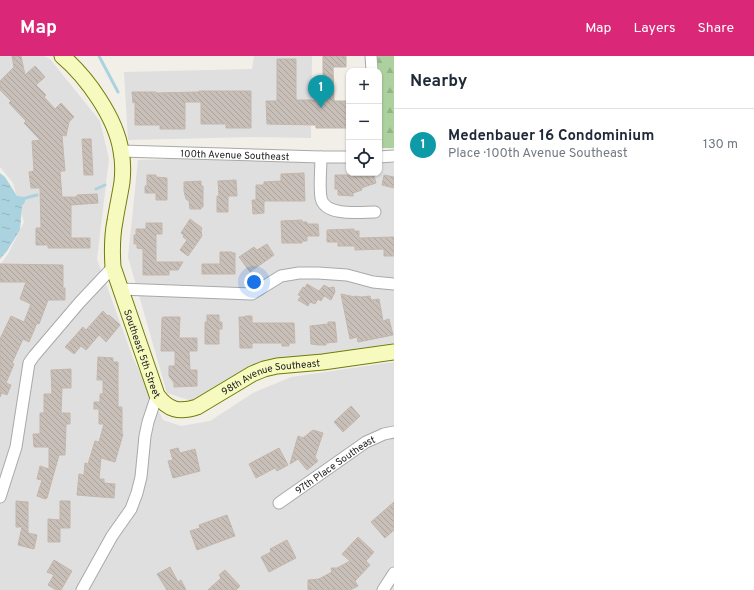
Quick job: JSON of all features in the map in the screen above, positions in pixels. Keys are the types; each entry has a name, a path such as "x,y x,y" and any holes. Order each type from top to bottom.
{"street":[{"name":"Southeast 5th Street","path":"62,56 89,84 103,106 114,130 121,151 122,183 112,250 113,267 157,395 148,422 145,436 141,477 131,509 112,536 82,590"},
{"path":"371,56 372,68"},
{"name":"100th Avenue Southeast","path":"121,151 346,157"},
{"path":"382,157 394,156"},
{"path":"321,157 322,199 327,208 338,212 375,212"},
{"path":"0,497 16,447 29,363 80,302 113,267"},
{"path":"120,289 252,294 280,276 299,273 347,275 373,282 394,284"},
{"name":"98th Avenue Southeast","path":"157,395 163,402 173,409 188,410 197,407 252,374 264,369 276,366 323,362 394,352"},
{"name":"97th Place Southeast","path":"279,503 366,442 384,434 394,432"},
{"path":"383,590 394,573"}],"shaded area":[{"path":"0,56 44,56 50,59 100,121 109,159 97,259 133,358 163,420 181,426 210,421 253,393 291,377 394,362 394,590 0,590 0,265 8,254 24,222 13,183 0,167"},
{"path":"254,56 312,56 311,138 254,137 128,140 124,72 252,69"},
{"path":"171,159 346,163 346,176 382,176 382,163 394,163 394,343 275,362 195,402 167,393 128,257 138,160"}],"green space":[{"path":"377,56 394,56 394,148 382,148 382,68 377,68"}],"water":[{"path":"0,173 5,177 17,196 25,197 25,202 22,206 20,230 7,251 0,259"}],"building":[{"path":"12,56 21,56 25,75 35,66 45,77 36,85 46,95 44,97 55,109 61,103 74,117 69,122 66,136 62,135 65,171 60,171 62,197 77,197 77,195 97,194 98,203 71,205 71,238 90,238 90,248 48,248 48,245 36,245 36,228 41,228 40,188 31,188 29,172 34,171 32,141 40,140 24,123 26,121 9,103 11,101 0,90 0,81 14,67"},
{"path":"323,56 346,56 346,67 333,67 334,101 346,101 346,128 316,128 316,125 267,124 266,101 277,101 277,59 296,59 296,100 316,100 316,81 323,81"},
{"path":"251,91 251,128 226,128 226,124 201,124 201,102 185,102 185,129 160,129 160,125 135,125 135,102 133,103 132,92 157,93"},
{"path":"82,139 91,139 93,175 84,175"},
{"path":"304,173 305,201 264,201 264,213 253,214 252,200 256,200 256,185 264,185 264,182 281,181 281,174"},
{"path":"147,175 156,175 156,177 167,178 167,200 156,200 156,193 145,193 145,186 147,186"},
{"path":"335,175 357,177 374,176 376,183 361,188 362,190 353,193 353,196 338,195 338,189 335,189"},
{"path":"384,175 394,177 394,188 382,185"},
{"path":"236,180 237,196 228,196 228,212 217,212 217,196 219,196 218,181"},
{"path":"201,181 201,186 203,186 203,207 201,207 201,209 190,209 189,201 186,199 184,191 184,182"},
{"path":"190,219 202,228 202,236 188,256 180,250 187,240 181,233"},
{"path":"302,220 302,222 307,222 307,224 318,224 319,236 307,236 307,241 302,241 302,243 282,243 281,221"},
{"path":"146,223 162,223 162,234 156,234 156,262 183,262 178,270 169,270 169,275 143,275 143,249 137,248 137,244 134,244 134,235 136,235 136,229 146,229"},
{"path":"354,229 354,231 359,231 359,238 394,237 394,256 384,256 384,249 355,250 355,246 338,246 338,242 327,242 327,230"},
{"path":"267,244 274,255 250,272 239,257 254,247 257,250"},
{"path":"220,252 235,253 235,274 202,274 202,264 221,264"},
{"path":"0,264 63,265 63,288 65,288 65,300 48,300 39,324 37,323 29,342 23,339 12,363 14,364 6,383 11,385 7,395 2,393 0,397 0,339 11,316 24,322 31,304 20,299 26,282 0,282"},
{"path":"307,284 319,291 324,285 329,288 334,287 335,292 331,300 324,296 321,301 318,299 315,304 310,302 308,306 298,300 301,296 298,295"},
{"path":"341,294 355,297 370,296 371,300 379,299 383,321 389,319 393,335 358,342 357,337 350,339"},
{"path":"103,311 120,325 106,342 99,335 86,350 81,346 74,354 65,347 83,327 86,330"},
{"path":"207,315 219,315 219,322 222,322 222,329 219,329 219,344 205,344 205,322 207,322"},
{"path":"252,316 252,323 294,323 295,343 289,343 289,346 282,346 282,343 252,343 252,348 240,348 239,317"},
{"path":"163,317 180,317 179,338 197,338 197,351 189,351 190,370 197,370 197,386 174,387 174,383 169,376 169,366 175,366 175,351 161,351"},
{"path":"328,322 335,322 337,342 326,343 326,345 311,344 310,326 328,324"},
{"path":"98,357 113,358 113,362 118,362 118,407 122,407 123,434 115,462 101,458 99,479 104,479 104,483 115,484 114,498 77,495 79,474 84,475 85,463 88,464 95,441 99,442 104,424 99,424 99,409 94,409 94,402 100,402 100,394 103,394 103,380 97,380"},
{"path":"71,369 71,388 62,388 61,413 70,413 70,424 66,424 65,455 59,455 47,498 45,499 37,496 42,480 37,479 40,466 49,469 49,447 34,447 33,434 40,434 40,413 44,413 44,394 52,394 51,370"},
{"path":"351,406 360,416 343,432 334,422"},
{"path":"313,430 323,433 315,457 318,461 307,470 298,459 290,464 298,436 303,438"},
{"path":"178,448 180,453 195,449 200,471 173,478 168,461 173,460 170,450"},
{"path":"279,448 288,465 277,471 275,468 256,478 249,464"},
{"path":"16,501 28,502 28,533 37,535 34,549 18,545 22,527 16,527"},
{"path":"60,501 70,501 70,528 60,528 60,542 48,542 48,519 60,520"},
{"path":"394,502 394,530 385,538 371,522"},
{"path":"227,515 235,536 197,550 190,531 200,528 199,525"},
{"path":"358,537 374,552 366,561 370,565 355,581 358,586 350,590 308,590 308,580 319,579 332,572 331,568 337,568 350,561 342,554"},
{"path":"287,540 296,558 269,572 261,557 271,552 270,549"},
{"path":"54,560 72,571 61,590 56,590 48,585 54,575 47,572"},
{"path":"170,567 178,582 181,580 186,590 167,590 157,574"},
{"path":"225,570 240,586 236,590 208,590 221,578 219,575"}],"waterway":[{"path":"99,56 118,92"},
{"path":"96,189 105,185"},
{"path":"22,199 37,195"}],"place":[{"name":"Medenbauer 16 Condominium","path":"321,108"}]}
